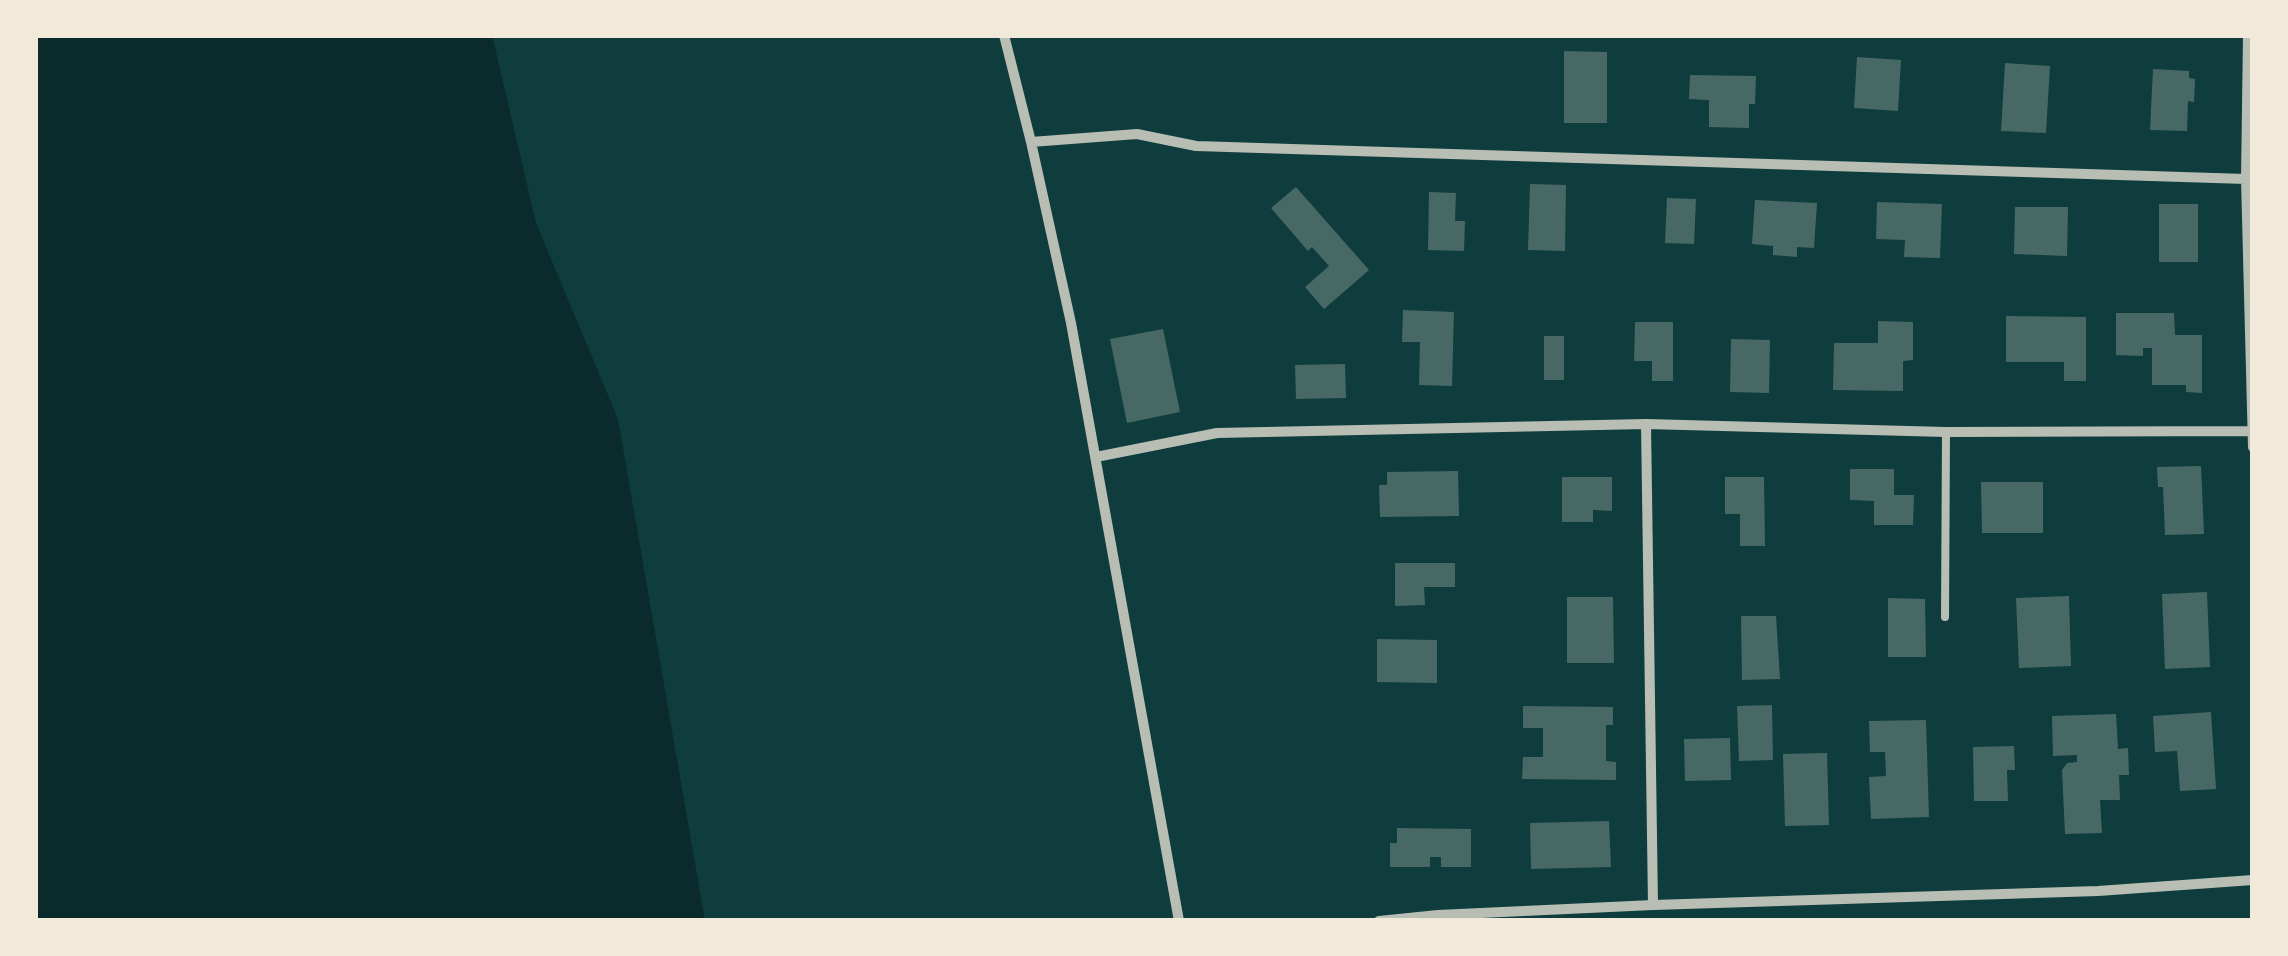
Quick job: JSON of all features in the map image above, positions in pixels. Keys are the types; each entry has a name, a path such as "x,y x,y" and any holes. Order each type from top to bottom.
{"street":[{"path":"1004,35 1070,323 1179,921"},
{"path":"2248,35 2246,179 2253,447"},
{"path":"1031,142 1137,134 1196,146 2246,179"},
{"path":"1096,457 1216,433 1646,424 1946,432 2252,431"},
{"path":"1646,424 1653,906"},
{"path":"1379,921 1653,906 2098,891 2253,880"}],"lane":[{"path":"1945,618 1946,432"}],"water":[{"path":"35,35 492,35 536,223 618,419 705,921 35,921"}],"building":[{"path":"1564,51 1607,52 1607,123 1564,123"},
{"path":"1857,57 1901,60 1898,111 1854,108"},
{"path":"2005,63 2050,66 2046,133 2001,131"},
{"path":"2153,69 2189,71 2189,78 2195,79 2194,102 2188,101 2187,131 2150,130"},
{"path":"1690,75 1756,76 1755,104 1749,104 1749,128 1709,127 1709,100 1689,99"},
{"path":"1530,184 1566,185 1565,251 1528,250"},
{"path":"1296,187 1369,270 1324,309 1305,287 1329,266 1312,247 1308,251 1271,208"},
{"path":"1429,192 1456,193 1455,221 1465,221 1464,251 1428,250"},
{"path":"1667,198 1696,199 1694,244 1665,243"},
{"path":"1755,200 1817,203 1814,248 1797,247 1797,257 1773,255 1773,246 1752,244"},
{"path":"1877,202 1942,204 1940,258 1904,257 1905,240 1876,239"},
{"path":"2159,204 2198,204 2198,262 2159,262"},
{"path":"2015,207 2068,207 2067,256 2014,254"},
{"path":"1403,310 1454,312 1452,386 1419,385 1420,342 1402,342"},
{"path":"2116,313 2174,313 2175,335 2202,335 2202,393 2186,392 2186,385 2152,385 2152,348 2143,348 2143,356 2116,355"},
{"path":"2006,316 2086,317 2086,381 2064,381 2064,362 2006,362"},
{"path":"1878,321 1913,322 1913,360 1903,361 1903,391 1833,390 1834,343 1878,343"},
{"path":"1635,322 1673,322 1673,381 1652,381 1652,361 1634,361"},
{"path":"1163,329 1180,412 1127,423 1110,339"},
{"path":"1544,336 1564,336 1564,380 1544,380"},
{"path":"1731,339 1770,340 1769,393 1730,392"},
{"path":"1345,364 1346,398 1296,399 1295,365"},
{"path":"2201,466 2204,534 2165,535 2163,487 2158,487 2157,467"},
{"path":"1850,469 1894,469 1894,495 1914,495 1913,525 1874,525 1874,501 1850,500"},
{"path":"1458,471 1459,516 1380,517 1379,485 1387,485 1387,472"},
{"path":"1562,477 1612,477 1612,511 1593,510 1593,522 1562,522"},
{"path":"1725,477 1764,477 1765,546 1740,546 1740,514 1725,514"},
{"path":"1981,482 2043,482 2043,533 1982,533"},
{"path":"1395,563 1455,563 1455,587 1424,587 1425,605 1395,606"},
{"path":"2207,592 2210,667 2165,669 2162,594"},
{"path":"2069,596 2071,666 2019,668 2016,598"},
{"path":"1567,597 1613,597 1614,663 1567,663"},
{"path":"1888,598 1925,599 1926,657 1888,657"},
{"path":"1741,616 1776,616 1780,679 1742,680"},
{"path":"1377,639 1437,640 1437,683 1377,682"},
{"path":"1772,705 1773,760 1739,761 1737,706"},
{"path":"1523,706 1613,707 1613,725 1606,725 1606,761 1616,762 1616,780 1522,779 1523,757 1543,757 1543,728 1523,728"},
{"path":"2211,712 2216,789 2180,791 2177,751 2155,752 2153,716"},
{"path":"2116,714 2118,749 2128,748 2129,775 2119,775 2120,800 2100,800 2102,833 2065,834 2062,770 2067,763 2077,762 2077,755 2053,756 2052,716"},
{"path":"1926,720 1929,817 1871,819 1869,777 1886,776 1885,752 1870,752 1869,721"},
{"path":"1730,738 1731,780 1685,781 1684,739"},
{"path":"2014,746 2015,770 2007,770 2008,801 1974,801 1973,747"},
{"path":"1827,753 1829,825 1785,826 1783,754"},
{"path":"1609,821 1611,867 1531,869 1530,823"},
{"path":"1397,828 1471,829 1471,867 1441,867 1441,857 1430,857 1430,867 1390,867 1390,843 1397,843"}]}
